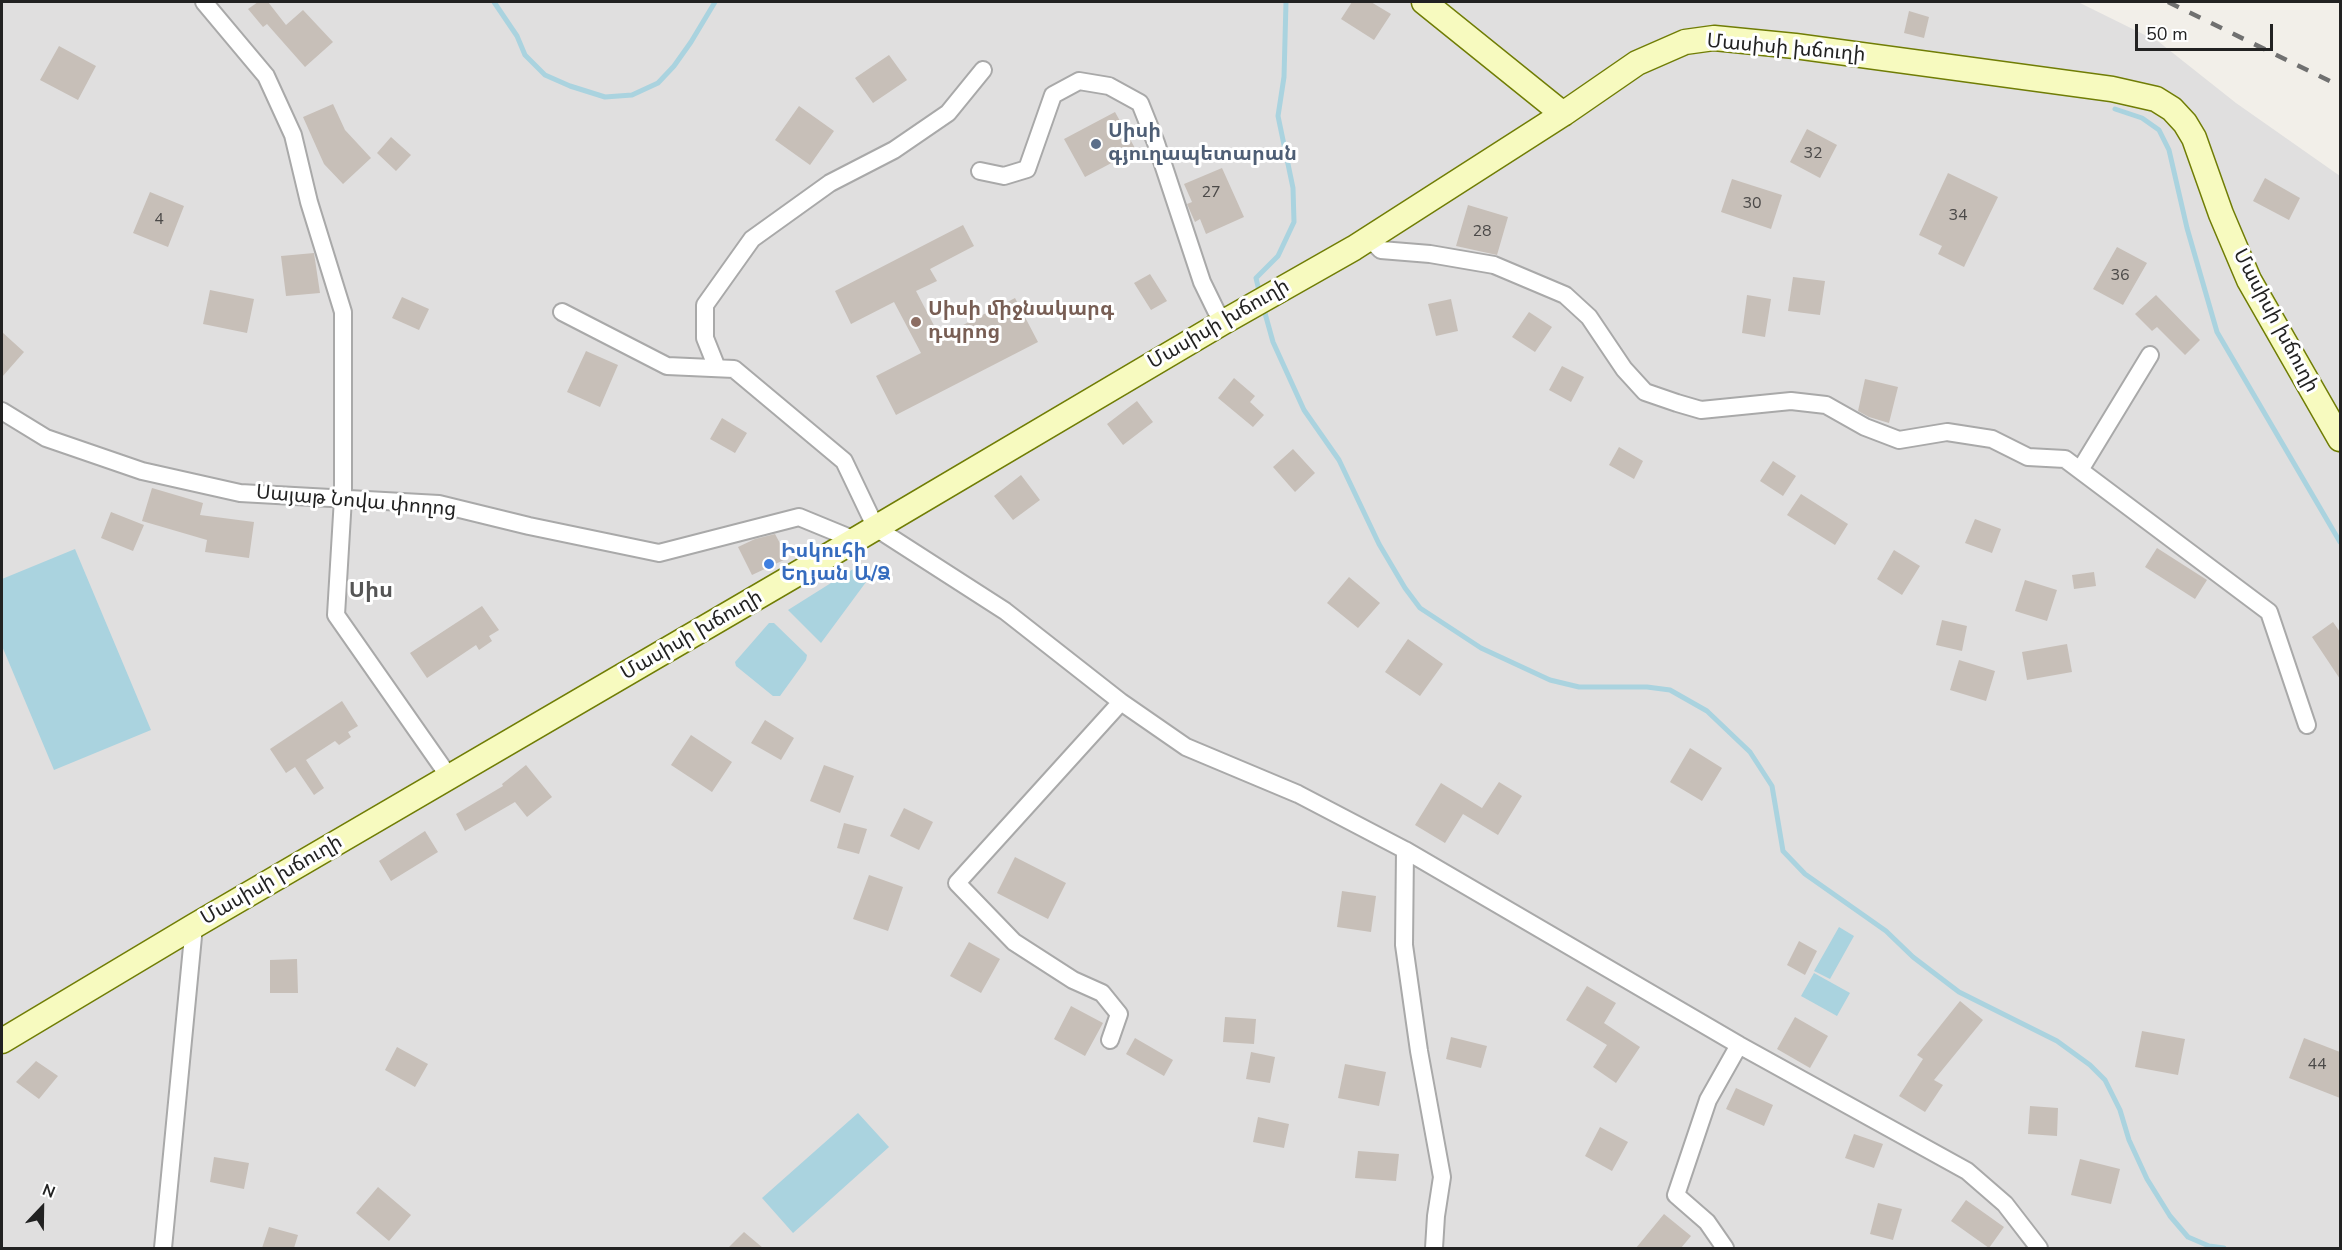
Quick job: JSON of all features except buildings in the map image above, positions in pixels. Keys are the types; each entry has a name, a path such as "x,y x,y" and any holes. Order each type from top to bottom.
{"main road":[{"path":"1424,2 1563,114"},
{"name":"Մասիսի խճուղի","path":"2,1041 1222,322 1362,243 1563,114 1637,63 1685,42 1714,38 1795,46 2112,89 2156,99 2172,109 2185,123 2194,138 2221,214 2249,280 2340,439"}],"street":[{"path":"204,2 266,76 293,135 309,202 343,312 344,498 336,615 450,778"},
{"path":"717,368 705,338 705,305 752,239 830,183 894,150 948,113 983,70"},
{"path":"980,171 1004,176 1027,169 1053,95 1079,81 1109,86 1140,103 1156,143 1202,282 1222,322"},
{"path":"1362,243 1381,250 1430,254 1494,265 1565,295 1589,317 1624,369 1645,392 1677,403 1701,410 1791,401 1826,405 1865,427 1899,440 1947,432 1992,439 2028,457 2066,459 2269,612 2307,725"},
{"path":"562,312 667,366 734,369 844,461 876,528 1005,611 1121,702 1186,747 1298,794 1405,850 1739,1045 1967,1171 2005,1204 2039,1248"},
{"path":"2080,470 2150,355"},
{"name":"Սայաթ Նովա փողոց","path":"2,411 46,438 142,471 240,493 440,504 529,526 659,553 799,517 855,540"},
{"path":"1110,1040 1119,1014 1102,993 1073,980 1014,942 957,883 1121,702"},
{"path":"1405,850 1404,945 1419,1051 1442,1177 1434,1248"},
{"path":"163,1248 194,926"},
{"path":"1725,1248 1707,1222 1676,1195 1708,1100 1739,1045"}],"shaded area":[{"name":"Սիս","path":"2,2 2078,2 2159,42 2236,103 2340,176 2340,1248 2,1248"}],"water":[{"path":"75,549 151,730 54,770 2,646 2,579"},
{"path":"858,566 866,572 869,578 821,643 788,610"},
{"path":"769,623 774,623 807,655 806,660 780,696 773,696 736,666 735,662"},
{"path":"1839,927 1854,936 1830,979 1814,971"},
{"path":"1814,973 1850,993 1837,1016 1801,996"},
{"path":"858,1113 889,1147 793,1233 762,1198"}],"waterway":[{"path":"494,2 517,36 525,55 545,75 605,97 632,95 658,83 674,66 691,42 715,2"},
{"path":"1260,295 1256,278 1278,256 1294,222 1293,188 1278,116 1284,77 1286,2"},
{"path":"2115,109 2142,118 2159,130 2169,150 2187,228 2217,332 2340,542"},
{"path":"1263,306 1273,342 1304,410 1339,460 1379,544 1405,588 1420,608 1481,648 1550,680 1579,687 1647,687 1670,690 1707,711 1750,752 1772,786 1783,851 1805,874 1886,931 1913,957 1959,992 2057,1041 2090,1065 2105,1080 2120,1110 2129,1140 2147,1179 2170,1216 2188,1237 2209,1246 2224,1248"}],"railway":[{"path":"2168,2 2340,86"}],"place":[{"name":"Սիսի գյուղապետարան","path":"1096,144"},
{"name":"Սիսի միջնակարգ դպրոց","path":"916,322"},
{"name":"Իսկուհի Եղյան Ա/Ձ","path":"769,564"}],"district":[{"name":"Սիս","path":"371,592"}]}
